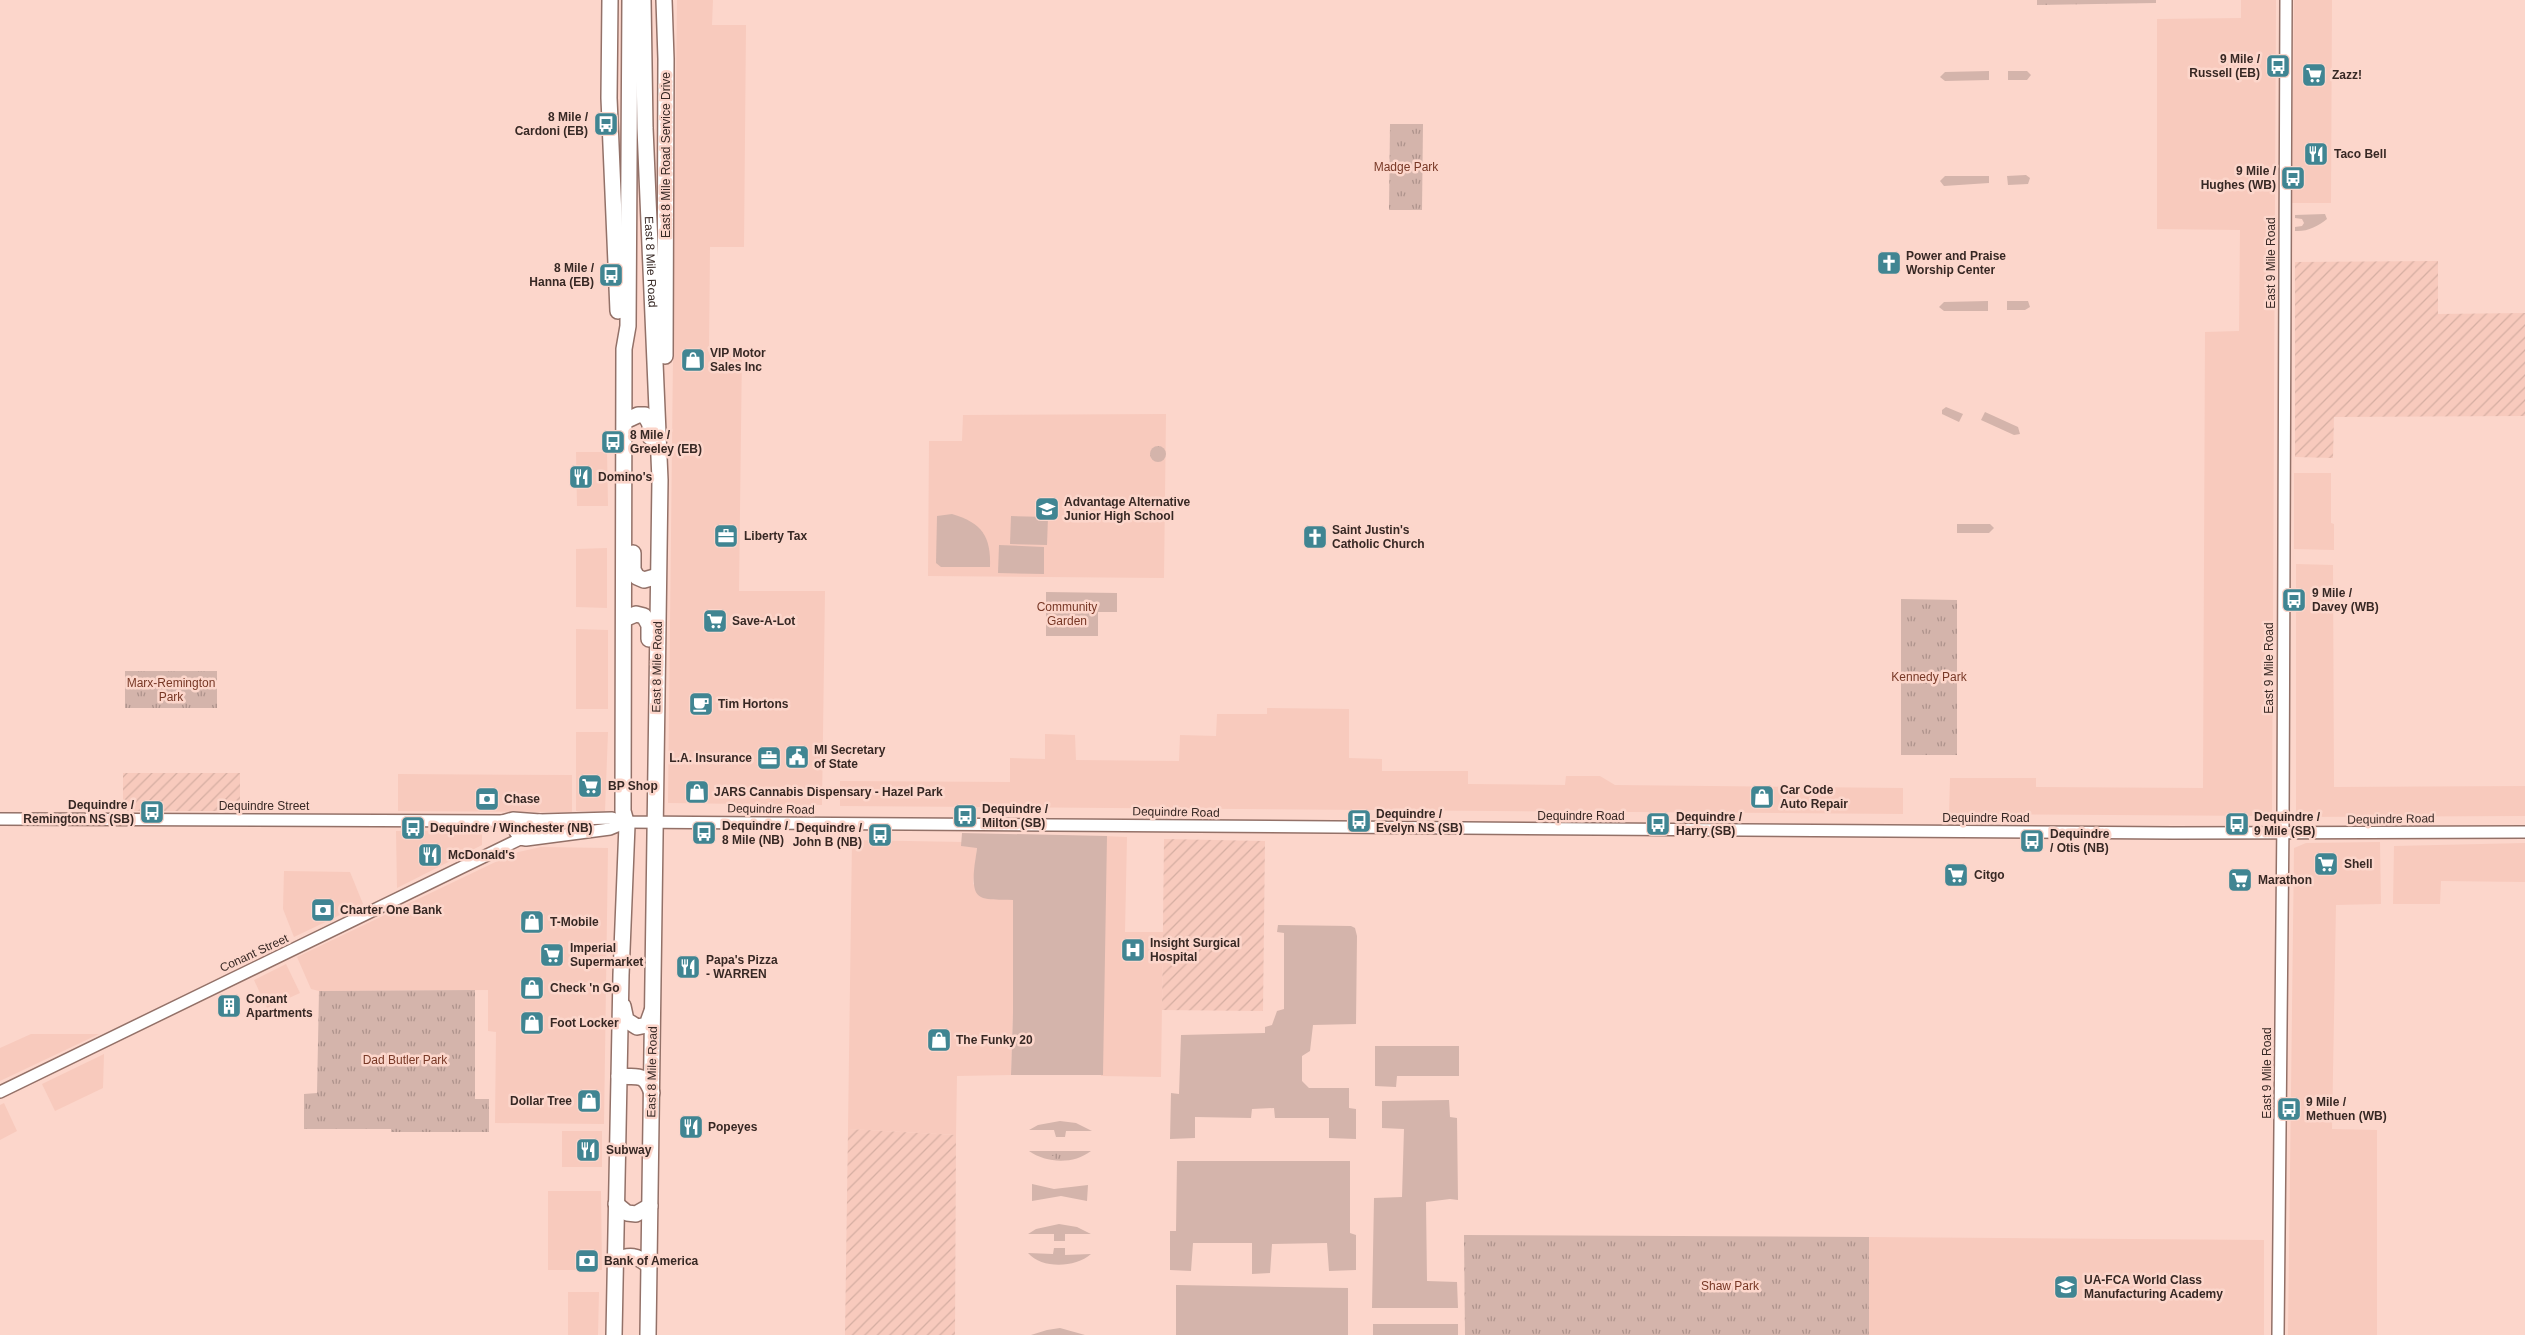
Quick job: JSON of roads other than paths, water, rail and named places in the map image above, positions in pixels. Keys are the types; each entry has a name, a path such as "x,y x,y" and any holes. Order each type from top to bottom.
{"highway":[{"path":"604,0 610,16"},
{"name":"East 8 Mile Road","path":"610,0 609,98 618,336 624,349"},
{"name":"East 8 Mile Road","path":"614,1335 620,979 632,822 623,811 624,349 628,326 630,0"},
{"name":"East 8 Mile Road","path":"643,0 645,128 659,430 656,804 648,1335"},
{"name":"East 8 Mile Road Service Drive","path":"659,430 664,405 666,292 666,59 664,0"},
{"path":"625,421 643,414 649,421 651,492 659,514"},
{"path":"624,481 633,508 634,573 638,578 644,580 658,576"},
{"path":"624,619 641,614 646,618 649,625 647,781 656,804"},
{"path":"620,979 624,1013 626,1020 631,1026 642,1027 650,1022 653,999"},
{"path":"619,1076 634,1075 643,1078 647,1081 652,1093"},
{"path":"616,1204 627,1213 636,1214 650,1206"},
{"path":"615,1261 630,1256 639,1258 649,1266"}],"main road":[{"name":"East 9 Mile Road","path":"2278,1335 2286,0"},
{"name":"Dequindre Street","path":"0,819 502,821 513,818 540,820"},
{"path":"540,820 612,818 632,822"},
{"name":"Conant Street","path":"520,839 523,833 536,827 540,820"},
{"path":"502,821 512,827 520,839"},
{"name":"Dequindre Road","path":"632,822 2282,834 2525,832"},
{"name":"Conant Street","path":"0,1092 520,839 526,840 615,828 632,822"}],"place":[{"name":"9 Mile / Russell (EB)","path":"2278,66"},
{"name":"Zazz!","path":"2314,75"},
{"name":"8 Mile / Cardoni (EB)","path":"606,124"},
{"name":"Taco Bell","path":"2316,154"},
{"name":"9 Mile / Hughes (WB)","path":"2293,178"},
{"name":"Power and Praise Worship Center","path":"1889,263"},
{"name":"8 Mile / Hanna (EB)","path":"611,275"},
{"name":"VIP Motor Sales Inc","path":"693,360"},
{"name":"8 Mile / Greeley (EB)","path":"613,442"},
{"name":"Domino's","path":"581,477"},
{"name":"Advantage Alternative Junior High School","path":"1047,509"},
{"name":"Liberty Tax","path":"726,536"},
{"name":"Saint Justin's Catholic Church","path":"1315,537"},
{"name":"9 Mile / Davey (WB)","path":"2294,600"},
{"name":"Save-A-Lot","path":"715,621"},
{"name":"Tim Hortons","path":"701,704"},
{"name":"MI Secretary of State","path":"797,757"},
{"name":"L.A. Insurance","path":"769,758"},
{"name":"BP Shop","path":"590,786"},
{"name":"JARS Cannabis Dispensary - Hazel Park","path":"697,792"},
{"name":"Car Code Auto Repair","path":"1762,797"},
{"name":"Chase","path":"487,799"},
{"name":"Dequindre / Remington NS (SB)","path":"152,812"},
{"name":"Dequindre / Milton (SB)","path":"965,816"},
{"name":"Dequindre / Evelyn NS (SB)","path":"1359,821"},
{"name":"Dequindre / Harry (SB)","path":"1658,824"},
{"name":"Dequindre / 9 Mile (SB)","path":"2237,824"},
{"name":"Dequindre / Winchester (NB)","path":"413,828"},
{"name":"Dequindre / 8 Mile (NB)","path":"704,833"},
{"name":"Dequindre / John B (NB)","path":"880,835"},
{"name":"Dequindre / Otis (NB)","path":"2032,841"},
{"name":"McDonald's","path":"430,855"},
{"name":"Shell","path":"2326,864"},
{"name":"Citgo","path":"1956,875"},
{"name":"Marathon","path":"2240,880"},
{"name":"Charter One Bank","path":"323,910"},
{"name":"T-Mobile","path":"532,922"},
{"name":"Insight Surgical Hospital","path":"1133,950"},
{"name":"Imperial Supermarket","path":"552,955"},
{"name":"Papa's Pizza - WARREN","path":"688,967"},
{"name":"Check 'n Go","path":"532,988"},
{"name":"Conant Apartments","path":"229,1006"},
{"name":"Foot Locker","path":"532,1023"},
{"name":"The Funky 20","path":"939,1040"},
{"name":"Dollar Tree","path":"589,1101"},
{"name":"9 Mile / Methuen (WB)","path":"2289,1109"},
{"name":"Popeyes","path":"691,1127"},
{"name":"Subway","path":"588,1150"},
{"name":"Bank of America","path":"587,1261"},
{"name":"UA-FCA World Class Manufacturing Academy","path":"2066,1287"}],"park label":[{"name":"Madge Park","path":"1406,167"},
{"name":"Community Garden","path":"1067,614"},
{"name":"Kennedy Park","path":"1929,677"},
{"name":"Marx-Remington Park","path":"171,690"},
{"name":"Dad Butler Park","path":"405,1060"},
{"name":"Shaw Park","path":"1730,1286"}]}
